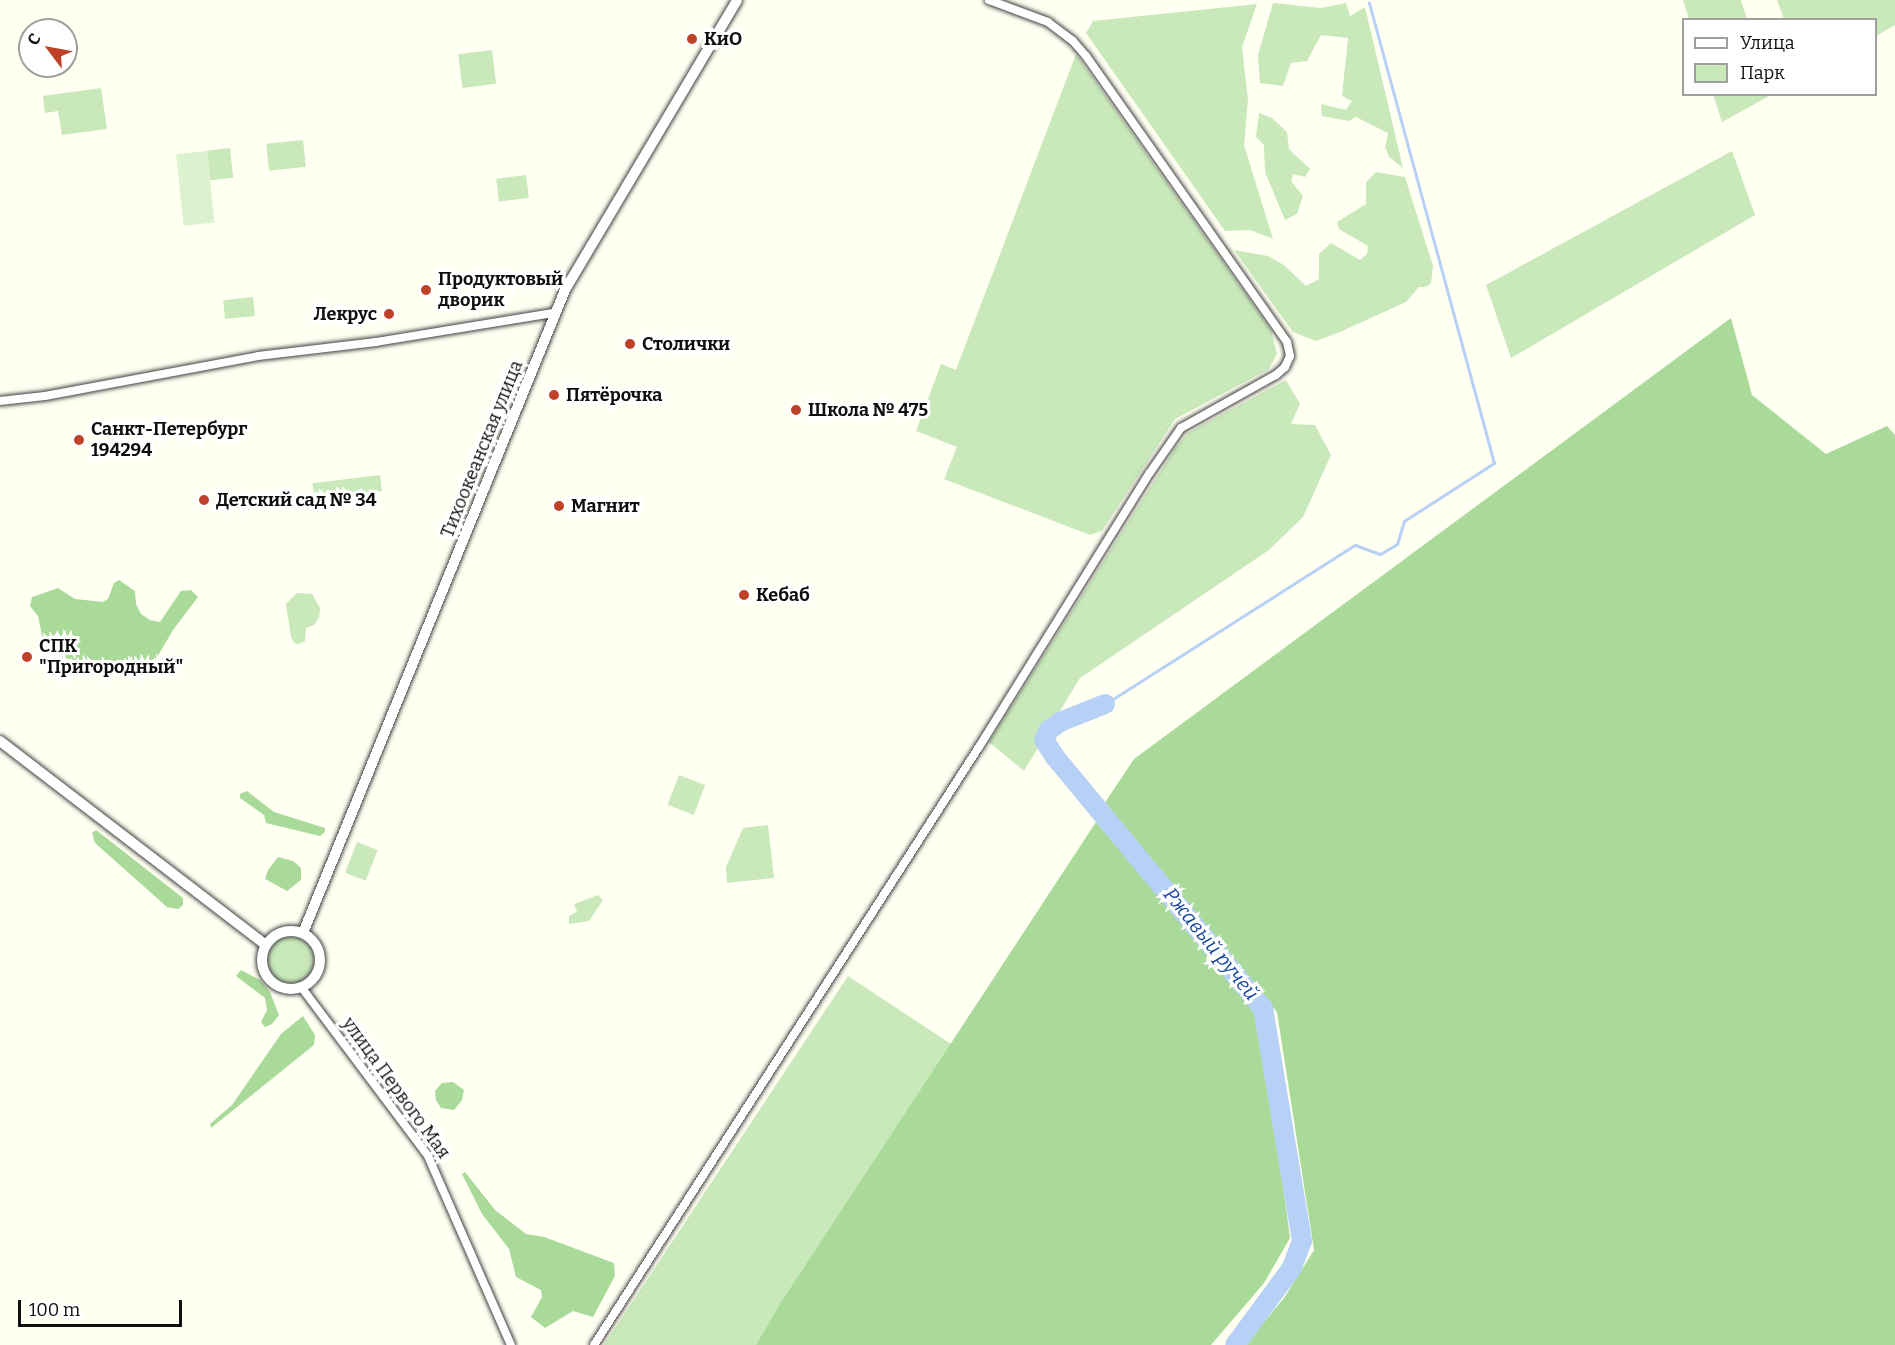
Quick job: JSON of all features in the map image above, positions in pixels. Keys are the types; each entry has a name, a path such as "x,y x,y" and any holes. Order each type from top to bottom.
{"street":[{"name":"Тихоокеанская улица","path":"303,933 554,313 604,223 737,0"},
{"path":"594,1345 979,747 1149,474 1181,428 1276,375 1285,367 1290,356 1287,342 1086,56 1073,41 1048,22 989,0"},
{"path":"0,401 45,396 258,356 376,342 554,313"},
{"path":"0,741 266,945"},
{"path":"282,932 303,933 312,940 318,950 320,961 318,972 312,981 302,987 284,989 268,979 262,962 266,945 282,932"},
{"name":"улица Первого Мая","path":"302,987 429,1156 511,1345"}],"green space":[{"path":"1683,0 1741,0 1747,18 1689,18"},
{"path":"1777,0 1895,0 1895,25 1877,35 1877,18 1784,18"},
{"path":"1273,3 1321,8 1346,3 1350,16 1365,7 1403,168 1389,157 1385,147 1388,133 1356,117 1349,121 1322,116 1321,104 1346,110 1352,101 1342,96 1348,38 1321,35 1307,61 1291,63 1283,86 1260,83 1258,55"},
{"path":"1257,4 1242,47 1248,100 1244,145 1273,239 1250,230 1225,231 1086,33 1093,21"},
{"path":"492,50 496,84 462,88 458,54"},
{"path":"1076,54 1271,330 1277,354 1269,369 1175,419 1102,531 1090,535 944,479 957,447 916,431 941,364 956,370"},
{"path":"101,88 107,129 62,135 58,111 45,113 43,96"},
{"path":"1714,96 1769,96 1722,122"},
{"path":"1259,113 1272,118 1287,132 1289,149 1310,169 1305,177 1293,174 1291,181 1303,196 1297,214 1285,220 1265,172 1264,145 1256,137"},
{"path":"303,140 306,167 269,171 266,144"},
{"path":"230,148 233,178 210,180 207,150"},
{"path":"207,151 215,223 184,226 176,154"},
{"path":"1732,151 1755,215 1511,358 1486,285"},
{"path":"1376,172 1405,177 1433,266 1431,283 1426,287 1419,287 1406,302 1316,341 1293,332 1234,250 1268,256 1284,265 1306,286 1319,279 1319,254 1331,243 1360,260 1367,254 1368,246 1339,229 1337,222 1366,204 1366,182"},
{"path":"526,175 529,198 499,201 496,179"},
{"path":"253,297 255,316 225,319 223,300"},
{"path":"1731,318 1752,395 1826,454 1887,426 1895,435 1895,1345 1245,1345 1284,1298 1314,1250 1277,1012 1104,804 1134,759"},
{"path":"1286,380 1300,404 1291,424 1315,425 1331,455 1303,517 1269,550 1080,678 1024,771 989,742 1174,450 1188,433"},
{"path":"380,475 382,491 314,499 313,483"},
{"path":"119,580 135,591 136,604 141,614 150,620 160,622 181,591 191,590 198,597 173,630 146,676 125,675 86,660 72,660 56,655 44,645 38,616 30,606 32,597 58,588 75,599 103,602 108,599 114,583"},
{"path":"297,593 312,594 320,608 319,618 314,625 306,628 305,641 295,644 291,637 286,604"},
{"path":"679,775 705,785 694,815 668,805"},
{"path":"247,791 274,812 325,828 325,832 320,836 266,823 264,815 240,798 240,794"},
{"path":"1096,822 1255,1009 1265,1052 1290,1238 1264,1283 1211,1345 756,1345 780,1304"},
{"path":"768,825 774,878 727,883 726,867 743,828"},
{"path":"96,830 183,898 183,905 178,909 167,907 95,843 92,833"},
{"path":"357,842 378,850 366,881 345,873"},
{"path":"278,857 293,861 301,868 301,880 287,891 265,879 268,870"},
{"path":"598,895 603,900 589,921 569,924 569,916 577,912 574,904"},
{"path":"291,937 307,944 314,960 307,976 291,983 275,976 268,960 275,944"},
{"path":"241,970 260,980 270,992 279,1015 272,1024 265,1027 261,1022 267,1010 265,998 236,976"},
{"path":"848,976 951,1044 756,1345 604,1345"},
{"path":"303,1016 315,1035 314,1045 211,1128 210,1124 232,1105 281,1034"},
{"path":"453,1082 464,1090 462,1100 454,1110 441,1108 436,1100 435,1091 442,1083"},
{"path":"465,1172 495,1210 526,1234 544,1237 614,1263 615,1276 593,1317 573,1311 545,1328 531,1317 542,1297 541,1290 516,1277 509,1249 482,1214 462,1174"}],"waterway":[{"path":"1105,704 1355,545 1380,554 1397,544 1404,521 1494,463 1369,3"},
{"name":"Ржавый ручей","path":"1105,704 1060,722 1049,730 1044,740 1055,757 1263,1008 1302,1241 1291,1269 1235,1345"}],"place":[{"name":"КиО","path":"692,39"},
{"name":"Продуктовый дворик","path":"426,290"},
{"name":"Лекрус","path":"389,314"},
{"name":"Столички","path":"630,344"},
{"name":"Пятёрочка","path":"554,395"},
{"name":"Школа № 475","path":"796,410"},
{"name":"Санкт-Петербург 194294","path":"79,440"},
{"name":"Детский сад № 34","path":"204,500"},
{"name":"Магнит","path":"559,506"},
{"name":"Кебаб","path":"744,595"},
{"name":"СПК \"Пригородный\"","path":"27,657"}]}
